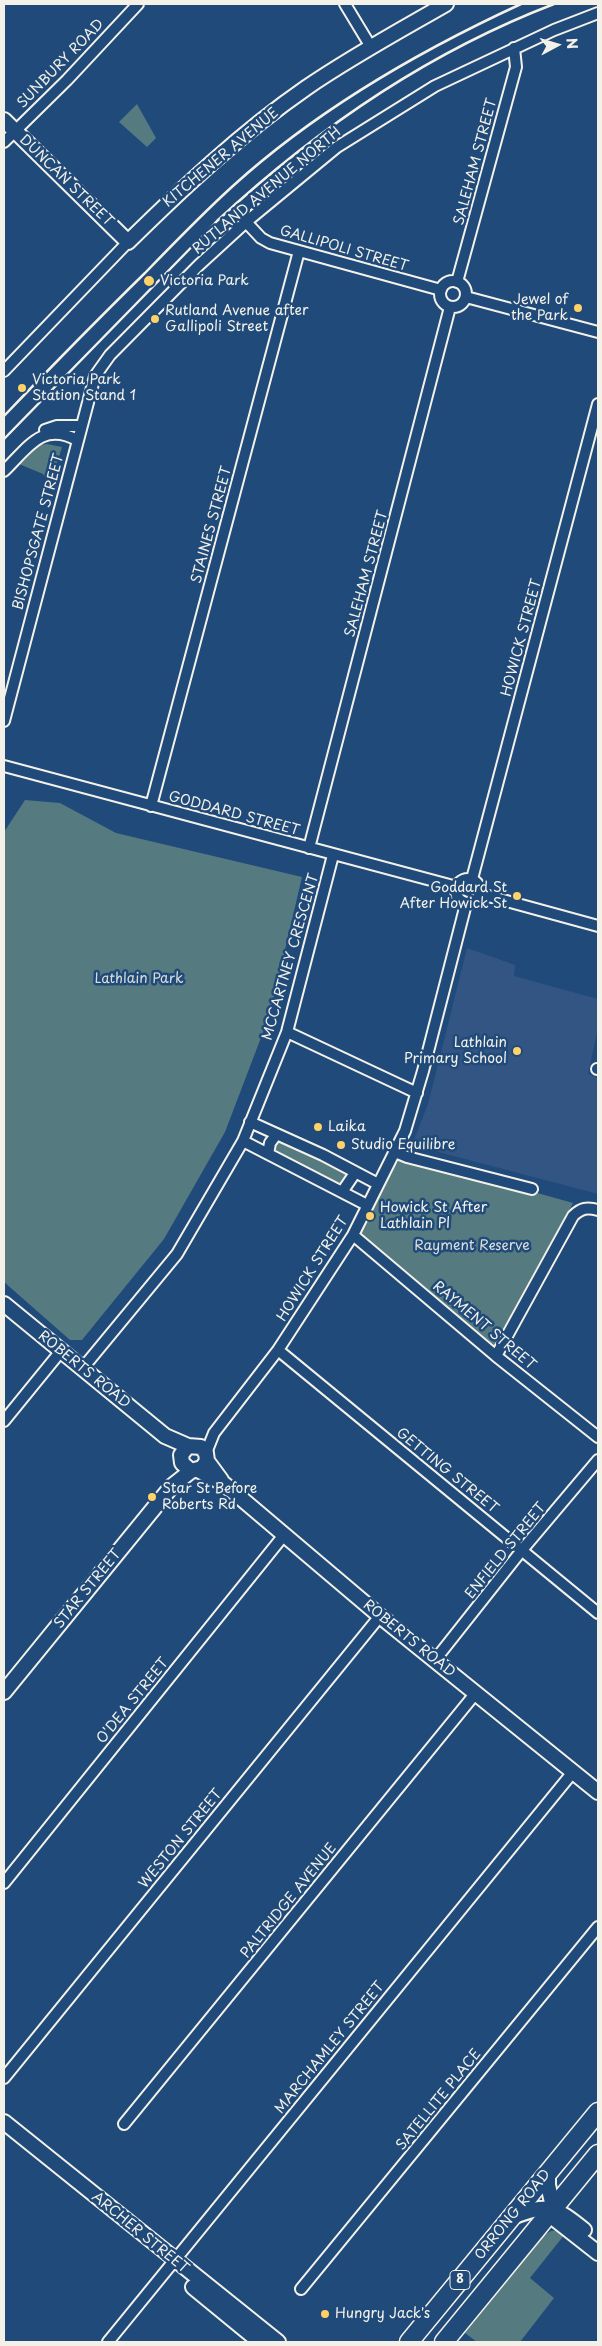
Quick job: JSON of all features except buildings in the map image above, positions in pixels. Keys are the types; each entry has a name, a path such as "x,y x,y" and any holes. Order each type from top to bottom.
{"highway":[{"name":"ORRONG ROAD","path":"409,2342 598,2112"},
{"name":"ORRONG ROAD","path":"444,2342 598,2154"}],"main road":[{"name":"KITCHENER AVENUE","path":"128,242 188,183 259,123 318,80 446,4"},
{"name":"DUNCAN STREET","path":"4,120 128,242"},
{"name":"ROBERTS ROAD","path":"4,1304 193,1458 380,1616 598,1792"},
{"name":"STAR STREET","path":"4,1692 193,1458"},
{"name":"ARCHER STREET","path":"4,2122 172,2264"},
{"name":"ARCHER STREET","path":"4,2131 267,2340"},
{"path":"548,2173 556,2220 598,2253"},
{"path":"511,2218 539,2208 553,2209 563,2212 598,2241"}],"street":[{"name":"SUNBURY ROAD","path":"4,142 67,80 138,4"},
{"path":"346,4 371,47"},
{"name":"RUTLAND AVENUE NORTH","path":"110,355 199,265 246,222 337,147 435,86 514,48 598,13"},
{"name":"SALEHAM STREET","path":"457,282 516,67 514,48"},
{"name":"GALLIPOLI STREET","path":"246,222 261,238 270,243 441,290"},
{"name":"KITCHENER AVENUE","path":"4,371 128,242"},
{"name":"STAINES STREET","path":"151,806 299,252"},
{"path":"457,282 464,288 466,297 460,306 450,307 442,301 441,290 447,283 457,282"},
{"path":"466,297 598,332"},
{"name":"SALEHAM STREET","path":"310,848 450,307"},
{"name":"BISHOPSGATE STREET","path":"4,721 80,426 95,376 110,355"},
{"name":"HOWICK STREET","path":"472,879 598,404"},
{"path":"21,455 33,437 44,430 57,426 80,426"},
{"path":"4,472 36,440 47,433 62,434 77,440"},
{"name":"GODDARD STREET","path":"4,766 457,887"},
{"name":"MCCARTNEY CRESCENT","path":"82,1369 177,1254 243,1141 287,1032 334,855"},
{"path":"465,879 472,879 478,884 480,894 476,901 466,904 458,897 457,887 465,879"},
{"path":"480,894 598,926"},
{"name":"HOWICK STREET","path":"193,1458 278,1350 353,1234 395,1152 410,1119 466,904"},
{"path":"287,1032 417,1092"},
{"path":"250,1122 322,1155 378,1184"},
{"path":"268,1154 270,1143 276,1135"},
{"path":"243,1141 367,1205"},
{"path":"395,1152 532,1189"},
{"path":"342,1192 355,1173"},
{"path":"496,1356 574,1216 580,1209 591,1208 598,1210"},
{"name":"RAYMENT STREET","path":"353,1234 496,1356 598,1437"},
{"name":"GETTING STREET","path":"278,1350 598,1613"},
{"path":"4,1421 60,1351"},
{"name":"ENFIELD STREET","path":"436,1660 522,1550 598,1460"},
{"name":"O'DEA STREET","path":"4,1883 284,1535"},
{"name":"WESTON STREET","path":"4,2078 380,1616"},
{"name":"PALTRIDGE AVENUE","path":"124,2124 475,1694"},
{"name":"MARCHAMLEY STREET","path":"108,2342 573,1772"},
{"name":"SATELLITE PLACE","path":"301,2289 598,1927"}],"shaded area":[{"name":"Lathlain Primary School","path":"467,948 515,965 514,976 598,999 598,1028 588,1074 598,1078 598,1194 412,1145 428,1104"}],"green space":[{"path":"137,104 156,138 147,147 119,122"},
{"path":"47,444 62,447 50,485 43,474 19,464 39,445"},
{"name":"Lathlain Park","path":"25,800 60,803 116,833 302,877 270,1014 225,1132 164,1239 82,1340 70,1340 4,1282 4,832"},
{"path":"276,1135 355,1173 342,1192 268,1154"},
{"name":"Rayment Reserve","path":"402,1155 573,1203 496,1356 353,1235"},
{"path":"558,2230 565,2234 530,2278 554,2298 520,2342 477,2342 465,2333 544,2235"}],"railway":[{"path":"4,416 200,217 266,157 300,131 371,84 445,41 521,4"},
{"path":"4,439 217,221 293,155 375,96 418,70 462,45 554,4"}],"place":[{"name":"Victoria Park","path":"149,281"},
{"name":"Jewel of the Park","path":"578,308"},
{"name":"Rutland Avenue after Gallipoli Street","path":"155,319"},
{"name":"Victoria Park Station Stand 1","path":"22,388"},
{"name":"Goddard St After Howick St","path":"517,896"},
{"name":"Lathlain Primary School","path":"517,1051"},
{"name":"Laika","path":"318,1127"},
{"name":"Studio Equilibre","path":"341,1145"},
{"name":"Howick St After Lathlain Pl","path":"370,1216"},
{"name":"Star St Before Roberts Rd","path":"152,1497"},
{"name":"Hungry Jack's","path":"325,2314"}]}
